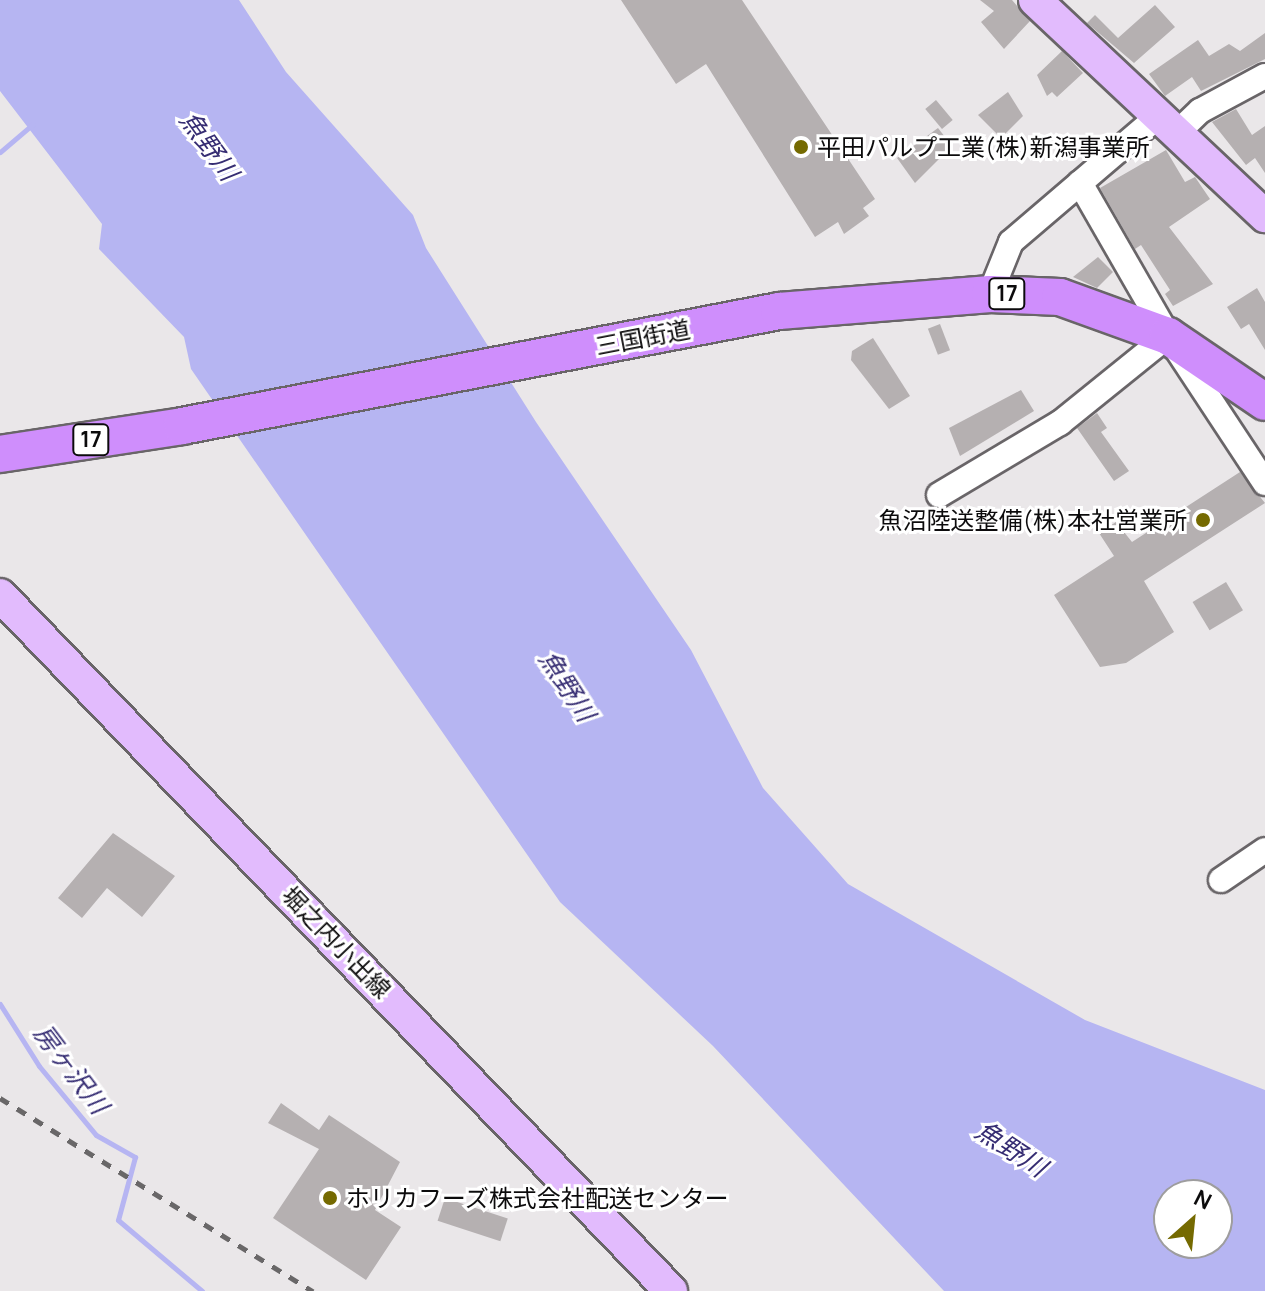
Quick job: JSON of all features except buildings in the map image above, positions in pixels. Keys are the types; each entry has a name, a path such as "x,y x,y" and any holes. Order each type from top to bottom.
{"highway":[{"name":"三国街道","path":"0,454 182,426 812,307 990,294 1060,297 1168,336 1265,402"}],"main road":[{"path":"1035,0 1265,216"},
{"name":"堀之内小出線","path":"0,595 671,1291"}],"street":[{"path":"990,294 1011,242 1080,183 1166,126 1265,76"},
{"path":"1080,183 1168,336 1265,483"},
{"path":"939,495 1060,423 1168,336"},
{"path":"1221,880 1265,850"}],"water":[{"name":"魚野川","path":"0,0 239,0 286,72 413,215 426,248 536,422 691,650 763,788 848,884 1085,1020 1265,1090 1265,1291 944,1291 713,1046 560,902 191,369 184,337 99,249 102,224 0,91"}],"waterway":[{"name":"房ヶ沢川","path":"0,152 33,124"},
{"name":"房ヶ沢川","path":"0,1004 39,1066 96,1135 135,1157 118,1220 202,1291"}],"railway":[{"path":"0,1098 313,1291"}],"place":[{"name":"平田パルプ工業(株)新潟事業所","path":"801,147"},
{"name":"魚沼陸送整備(株)本社営業所","path":"1203,520"},
{"name":"ホリカフーズ株式会社配送センター","path":"330,1198"}]}
